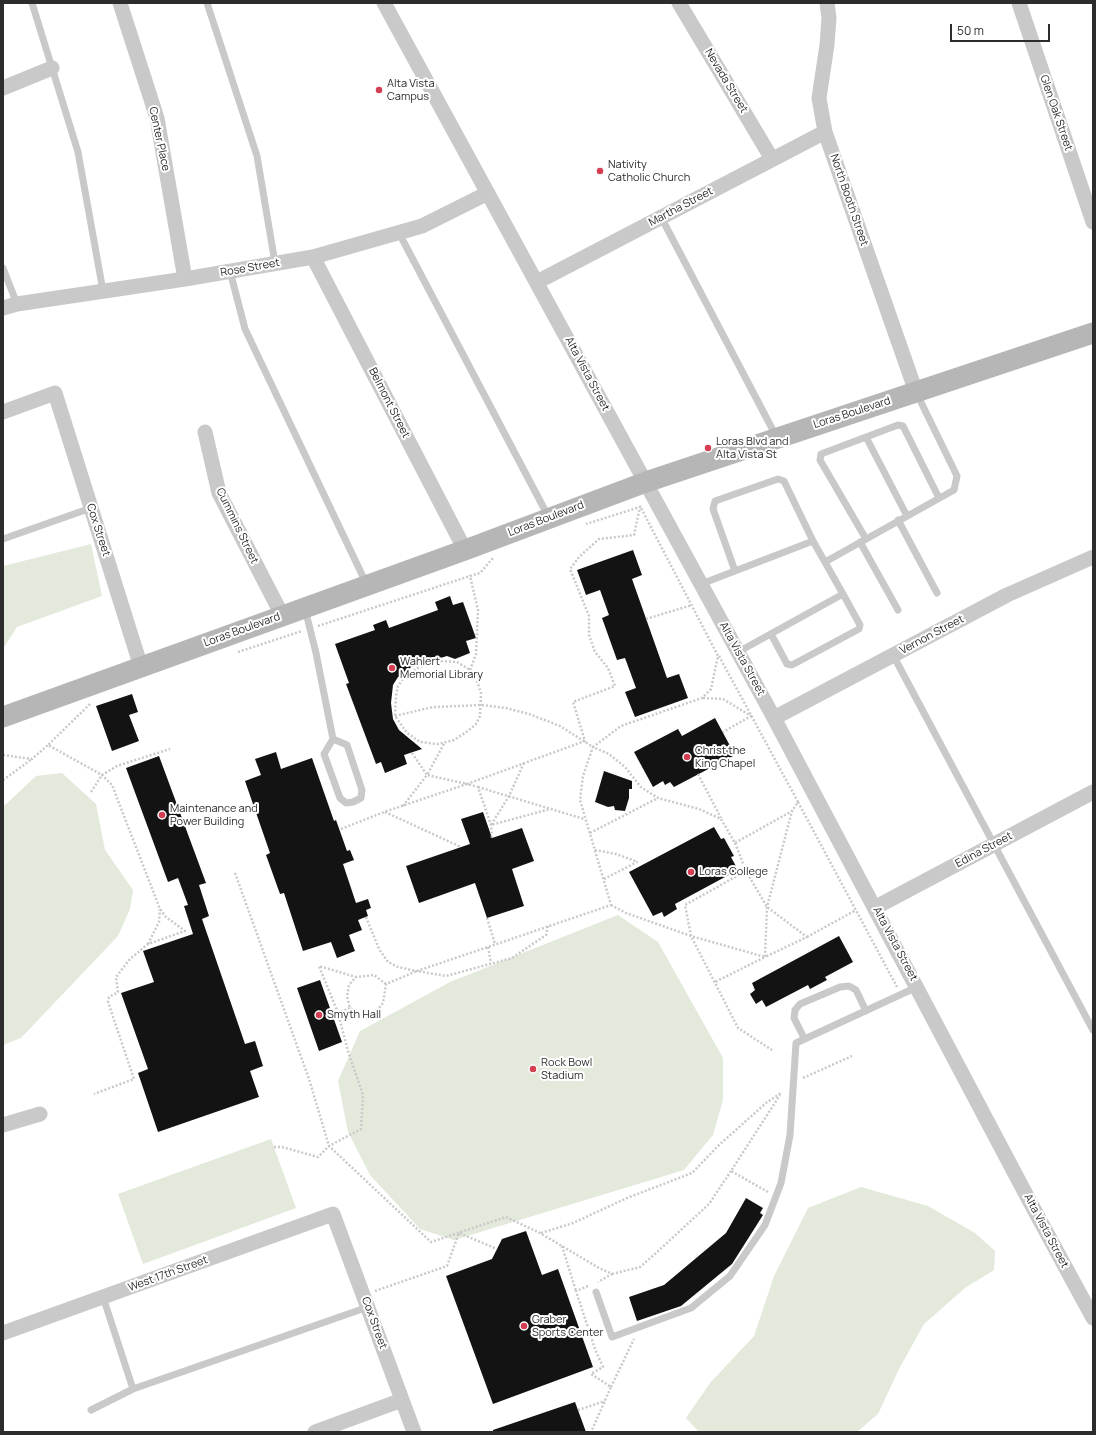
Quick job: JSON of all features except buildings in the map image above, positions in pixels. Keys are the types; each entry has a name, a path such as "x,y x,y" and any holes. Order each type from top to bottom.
{"main road":[{"name":"Loras Boulevard","path":"3,716 465,550 637,485 1093,333"}],"street":[{"name":"Center Place","path":"120,3 157,118 185,279"},
{"name":"Alta Vista Street","path":"384,3 537,282 637,485 710,600 876,907 1030,1202 1093,1318"},
{"name":"Nevada Street","path":"679,3 772,159"},
{"name":"North Booth Street","path":"827,3 829,18 827,45 819,98 825,132 916,392"},
{"name":"Glen Oak Street","path":"1019,3 1093,222"},
{"path":"3,88 52,68"},
{"name":"Martha Street","path":"537,282 825,132"},
{"name":"Rose Street","path":"10,306 185,279 313,257 422,226 488,193"},
{"name":"Belmont Street","path":"313,257 465,550"},
{"name":"Cox Street","path":"3,412 55,393 142,667"},
{"name":"Cummins Street","path":"205,432 219,493 282,615"},
{"name":"Vernon Street","path":"774,718 1007,595 1093,557"},
{"name":"Edina Street","path":"876,907 1093,792"},
{"path":"3,1125 40,1114"},
{"name":"Cox Street","path":"333,1214 414,1432"},
{"name":"West 17th Street","path":"3,1333 333,1214"},
{"path":"315,1432 402,1400"}],"lane":[{"path":"32,3 78,152 103,291"},
{"path":"208,3 257,156 275,263"},
{"path":"660,217 777,438"},
{"path":"399,233 549,518"},
{"path":"3,268 10,306"},
{"path":"230,271 245,329 367,585"},
{"path":"824,562 954,490 957,476 916,392"},
{"path":"898,610 863,540 820,460 821,454 898,425 903,426 939,498"},
{"path":"866,437 907,516"},
{"path":"735,571 713,509 715,501 778,479 784,481 824,562 860,624 859,629 792,665 787,664 771,634"},
{"path":"3,539 91,508"},
{"path":"898,520 937,593"},
{"path":"701,584 813,541"},
{"path":"738,652 843,594"},
{"path":"304,607 333,739 324,754 340,798 346,802 353,802 360,798 362,790 347,745 333,739"},
{"path":"893,655 1093,1030"},
{"path":"804,1038 794,1018 795,1010 800,1004 840,987 848,986 856,990 866,1011"},
{"path":"596,1292 612,1337 691,1308 730,1276 764,1225 781,1184 790,1135 796,1043 917,987"},
{"path":"103,1297 134,1389"},
{"path":"91,1410 134,1389 174,1376 365,1300"}],"path":[{"path":"585,742 573,702 615,686 608,668 595,652 590,635 589,616 570,569 579,557 599,539 634,535 640,507 637,485"},
{"path":"580,526 640,507"},
{"path":"640,507 718,656 901,995"},
{"path":"236,652 480,573 498,553"},
{"path":"470,576 478,610 476,654 470,670"},
{"path":"646,619 710,600"},
{"path":"702,698 711,689 718,656"},
{"path":"441,661 457,662 470,670 477,681 481,693 482,705 480,716 476,724 454,740 438,744 420,742 406,733 395,716 398,686 403,679 419,667 441,661"},
{"path":"611,905 590,833 584,819 580,800 583,776 594,747 621,726 702,698 723,699 751,716"},
{"path":"3,780 32,759 91,704"},
{"path":"395,716 433,707 482,705 529,714 560,726 585,742 609,754 625,767 641,787 658,798 700,809 721,819"},
{"path":"723,732 751,716"},
{"path":"403,806 427,775 445,742"},
{"path":"341,829 524,762 585,742"},
{"path":"48,745 102,775 112,785 124,811 160,909 166,917 185,931 148,944 130,959 116,977 118,992 109,997 108,1002 134,1079 94,1094"},
{"path":"91,792 102,775 117,766 170,749"},
{"path":"412,753 427,775 467,784 584,819"},
{"path":"3,755 32,759"},
{"path":"491,825 509,796 524,762"},
{"path":"698,774 735,843 746,871 767,907 807,937"},
{"path":"478,788 491,825 492,838"},
{"path":"590,833 658,798"},
{"path":"765,957 767,907 792,811 798,802"},
{"path":"491,825 550,808"},
{"path":"735,843 792,811"},
{"path":"384,812 461,847"},
{"path":"595,850 616,854 638,862 604,879"},
{"path":"746,871 685,904 691,936 738,1028 772,1050"},
{"path":"235,873 309,1079 329,1146 431,1242 506,1217 540,1233 599,1268 612,1274"},
{"path":"386,984 417,971 611,905 626,913 691,936 765,957"},
{"path":"148,944 159,922 160,909"},
{"path":"715,982 807,937 856,910"},
{"path":"366,917 379,949 388,962 398,968 446,976 512,958 546,935 548,926"},
{"path":"487,918 495,944"},
{"path":"488,947 492,963"},
{"path":"274,1147 282,1147 318,1157 329,1146 361,1129 363,1096 338,1013 319,966 356,977 374,975 386,984"},
{"path":"350,1008 347,996 349,985 356,977"},
{"path":"338,1013 350,1008 362,1014 376,1012 383,1003 386,984"},
{"path":"540,1233 573,1223 627,1198 692,1174 718,1146 766,1103 793,1083 852,1056"},
{"path":"597,1282 612,1274 640,1267 709,1204 781,1093"},
{"path":"731,1172 770,1193"},
{"path":"459,1233 497,1249"},
{"path":"365,1300 447,1266 459,1233"},
{"path":"562,1246 595,1349 603,1366 591,1374 611,1387"},
{"path":"576,1291 590,1285"},
{"path":"591,1432 634,1340 631,1330"},
{"path":"578,1410 605,1401"}],"shaded area":[{"path":"91,544 102,596 17,627 3,649 3,566"},
{"path":"62,773 96,804 105,850 133,890 130,909 118,936 21,1038 3,1045 3,807 36,776"},
{"name":"Rock Bowl Stadium","path":"618,915 658,942 723,1058 723,1100 713,1135 684,1170 454,1240 420,1229 370,1175 348,1132 338,1081 360,1031 450,982"},
{"path":"271,1139 296,1208 143,1264 118,1194"},
{"path":"861,1187 928,1206 975,1233 995,1251 994,1270 965,1288 924,1324 899,1369 878,1414 857,1432 699,1432 686,1418 710,1383 754,1336 774,1276 808,1208"}],"place":[{"name":"Alta Vista Campus","path":"379,90"},
{"name":"Nativity Catholic Church","path":"600,171"},
{"name":"Loras Blvd and Alta Vista St","path":"708,448"},
{"name":"Wahlert Memorial Library","path":"392,668"},
{"name":"Christ the King Chapel","path":"687,757"},
{"name":"Maintenance and Power Building","path":"162,815"},
{"name":"Loras College","path":"691,872"},
{"name":"Smyth Hall","path":"319,1015"},
{"name":"Rock Bowl Stadium","path":"533,1069"},
{"name":"Graber Sports Center","path":"524,1326"}]}
